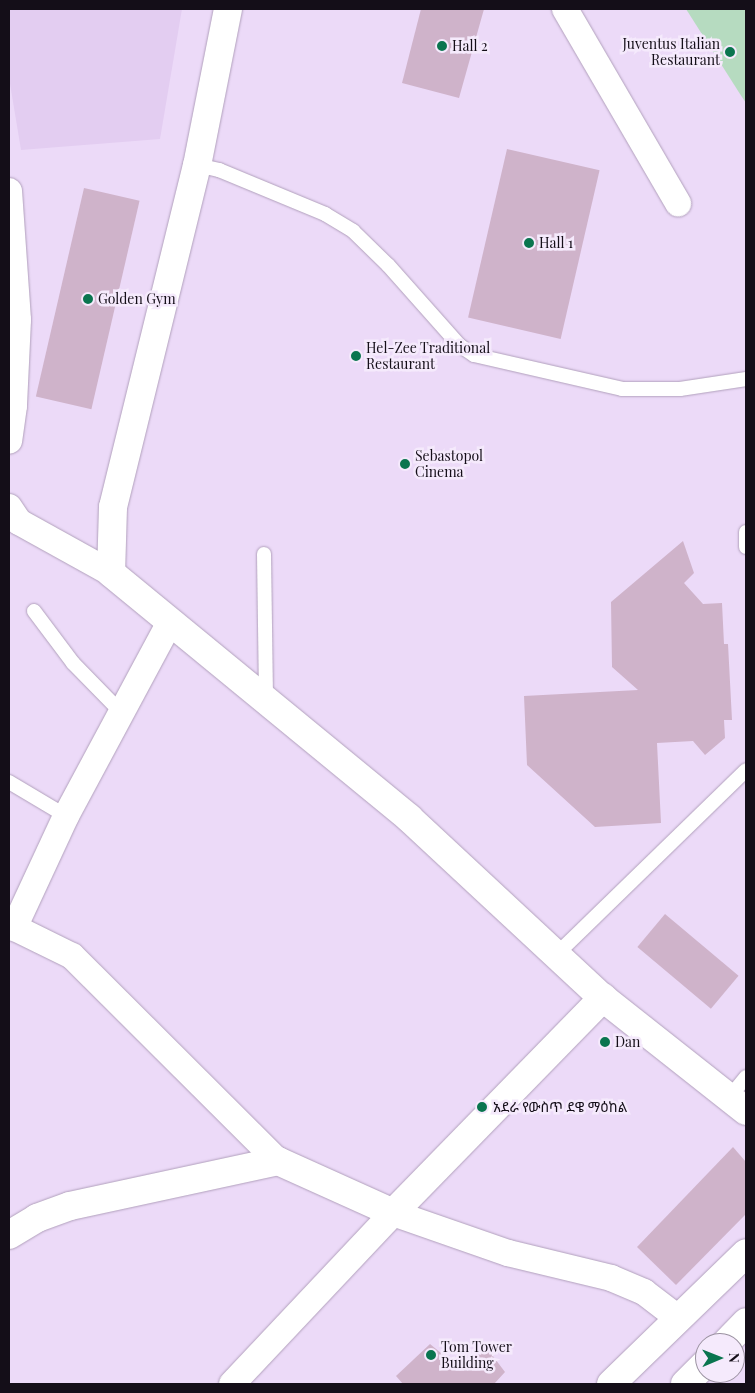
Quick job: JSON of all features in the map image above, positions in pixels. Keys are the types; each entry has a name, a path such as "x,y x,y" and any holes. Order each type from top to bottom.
{"street":[{"path":"111,574 113,507 197,165 228,9"},
{"path":"565,9 678,204"},
{"path":"9,191 18,320 14,406 9,441"},
{"path":"9,507 18,522 111,574 266,700 409,818 558,953 603,998 738,1104"},
{"path":"170,622 66,816 11,927 72,956 278,1161 393,1213 508,1253 611,1278 644,1292 678,1318"},
{"path":"232,1384 393,1213 603,998"},
{"path":"9,1235 37,1218 70,1206 278,1161"},
{"path":"611,1384 746,1253"},
{"path":"736,1333 746,1322"},
{"path":"685,1384 695,1374"}],"lane":[{"path":"197,165 219,170 316,211 352,231 388,265 458,345 474,354 622,389 680,389 746,379"},
{"path":"746,532 746,547"},
{"path":"264,554 266,700"},
{"path":"34,611 73,663 122,712"},
{"path":"558,953 746,770"},
{"path":"9,782 66,816"},
{"path":"738,1104 746,1077"}],"shaded area":[{"path":"9,9 182,9 160,139 21,150 9,78"}],"green space":[{"name":"Juventus Italian Restaurant","path":"686,9 746,9 746,103 740,94"}],"building":[{"name":"Hall 2","path":"421,9 484,9 459,98 402,83"},
{"name":"Hall 1","path":"507,149 600,170 561,339 468,318"},
{"name":"Golden Gym","path":"84,188 140,201 91,409 36,397"},
{"path":"683,541 694,573 684,583 703,604 722,603 724,644 728,644 732,720 724,720 725,738 705,755 693,741 657,743 661,823 595,827 527,765 524,696 638,690 612,667 611,602"},
{"path":"665,914 739,976 711,1009 637,947"},
{"path":"733,1147 746,1162 746,1214 676,1285 637,1247"},
{"name":"Tom Tower Building","path":"483,1343 505,1372 494,1384 403,1384 396,1376 430,1344 458,1367"}],"place":[{"name":"Hall 2","path":"442,46"},
{"name":"Juventus Italian Restaurant","path":"730,52"},
{"name":"Hall 1","path":"529,243"},
{"name":"Golden Gym","path":"88,299"},
{"name":"Hel-Zee Traditional Restaurant","path":"356,356"},
{"name":"Sebastopol Cinema","path":"405,464"},
{"name":"Dan","path":"605,1042"},
{"name":"አደራ የውስጥ ደዌ ማዕከል","path":"482,1107"},
{"name":"Tom Tower Building","path":"431,1355"}]}
